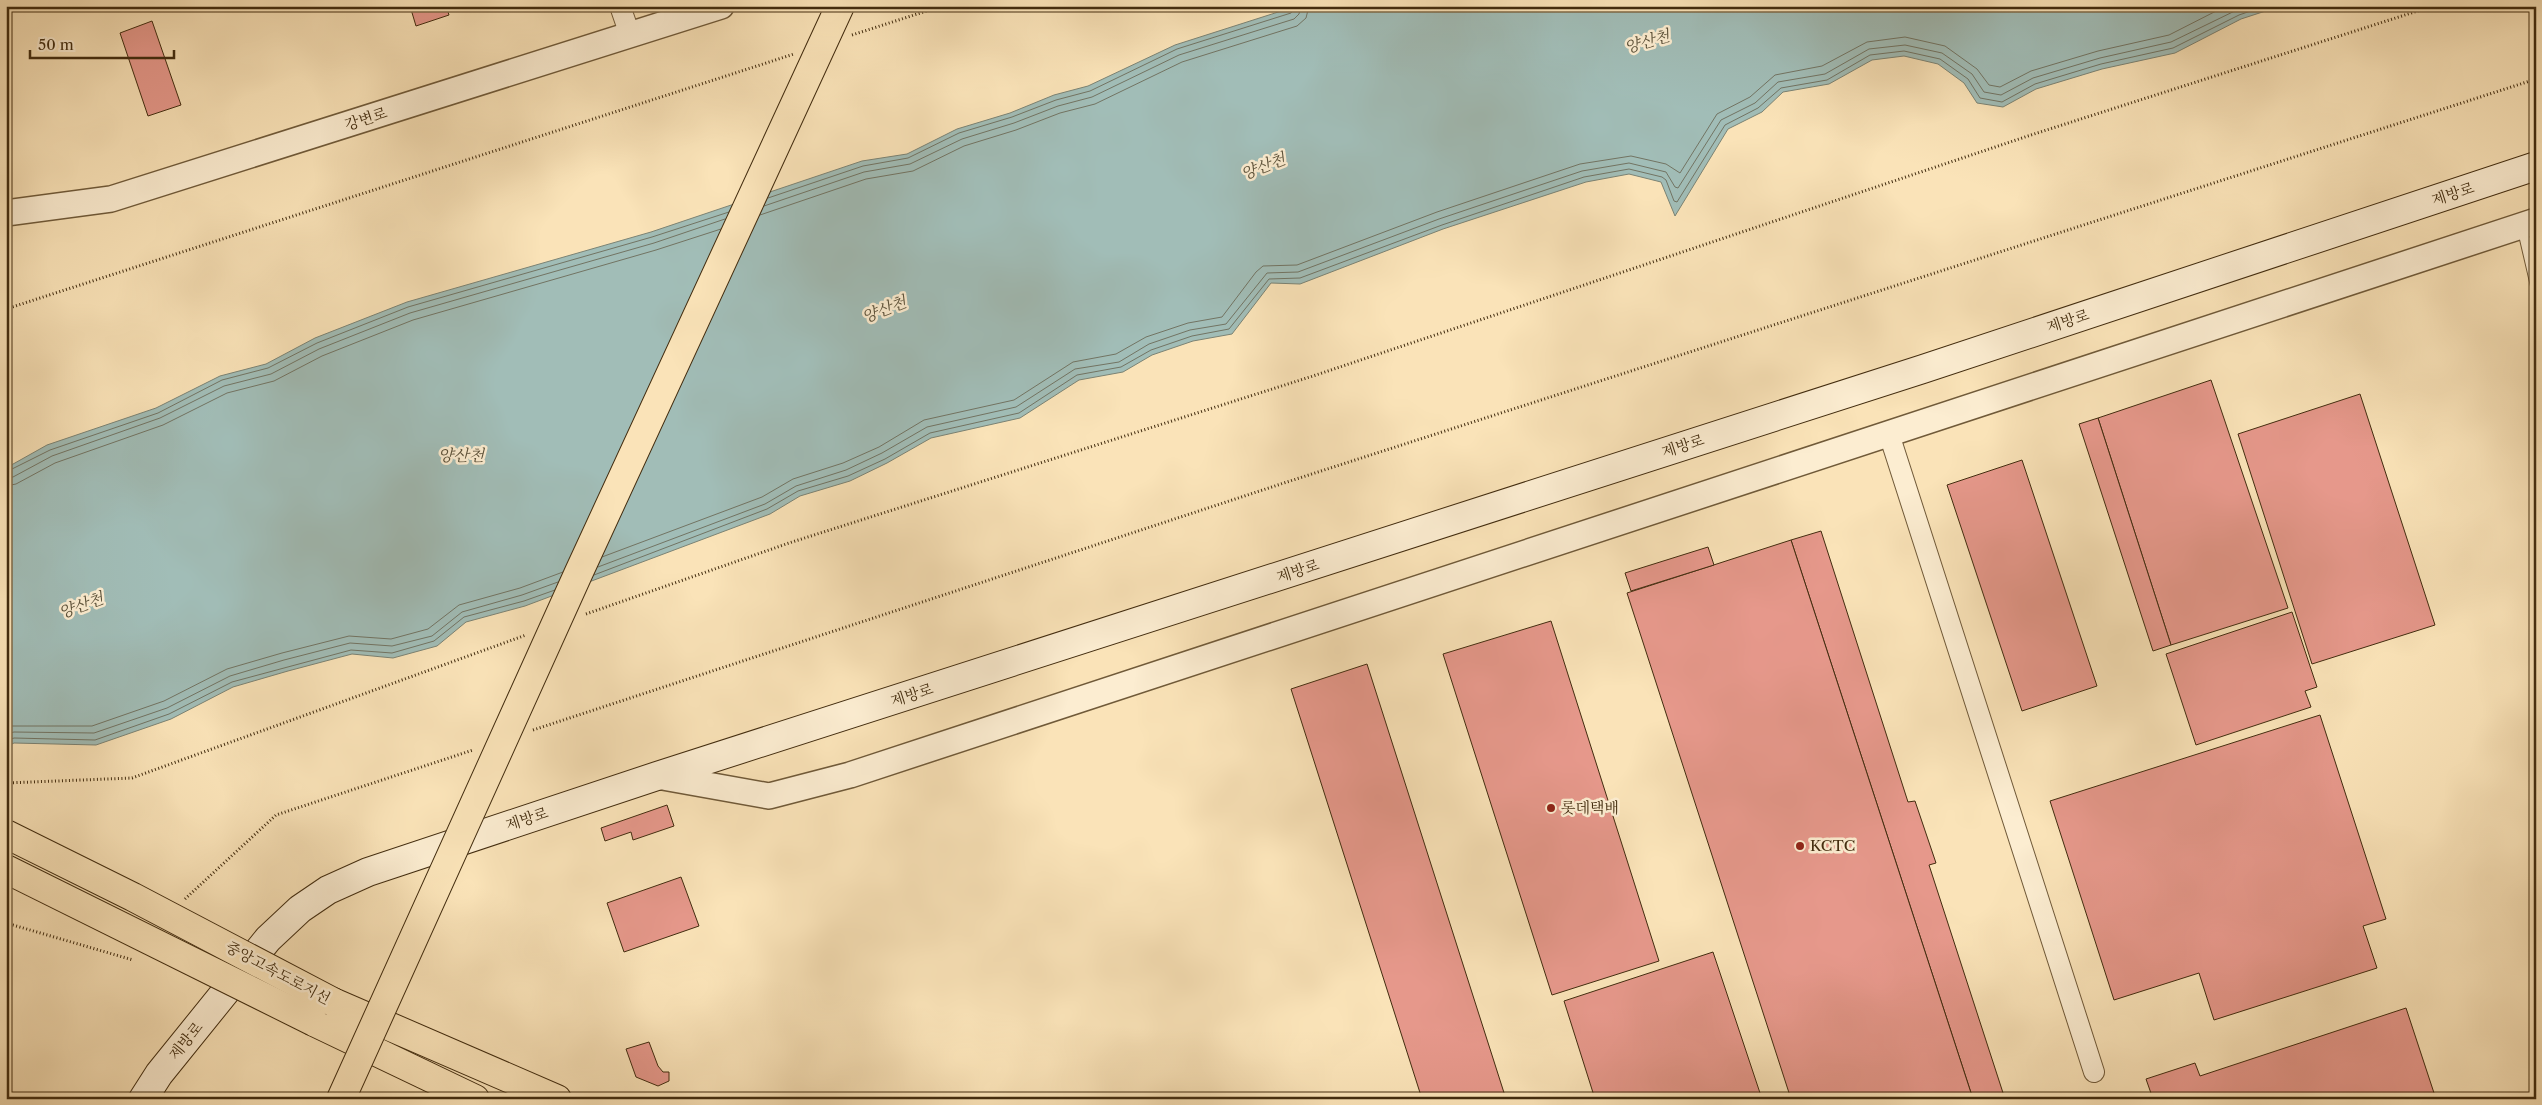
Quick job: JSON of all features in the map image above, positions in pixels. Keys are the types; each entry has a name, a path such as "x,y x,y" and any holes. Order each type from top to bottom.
{"main road":[{"path":"340,1099 579,572 840,6"},
{"name":"제방로","path":"142,1099 159,1074 268,940 300,909 328,890 368,872 657,776 1914,372 2536,166"},
{"name":"중앙고속도로지선","path":"6,834 133,897 333,1002 557,1099"},
{"name":"중앙고속도로지선","path":"6,869 314,1022 476,1099"}],"street":[{"path":"620,6 630,36"},
{"name":"강변로","path":"6,213 110,200 722,6"},
{"path":"657,776 769,796 850,775 2529,224"},
{"path":"1889,434 2094,1072"}],"lane":[{"path":"2529,224 2536,286"}],"path":[{"path":"850,36 942,6"},
{"path":"585,614 790,543 1313,376 2031,135 2433,6"},
{"path":"6,309 804,50"},
{"path":"531,731 1286,482 2536,80"},
{"path":"6,783 132,778 529,634"},
{"path":"181,902 276,815 474,750"},
{"path":"6,923 140,962"},
{"path":"113,954 120,948"}],"water":[{"name":"양산천","path":"1297,6 2281,6 2241,19 2175,53 2102,69 2036,89 2003,107 1977,103 1964,83 1938,64 1904,56 1872,60 1829,84 1783,92 1762,112 1728,129 1675,216 1661,182 1629,174 1586,182 1443,229 1300,284 1271,283 1232,334 1193,341 1152,355 1123,372 1079,380 1020,418 931,438 850,481 800,496 770,514 525,606 466,622 437,646 393,658 352,654 288,671 233,687 171,719 96,745 14,743 6,747 6,468 47,445 156,408 220,376 266,364 315,338 407,302 651,232 862,161 907,154 957,129 1010,113 1054,95 1088,86 1175,45"}],"building":[{"path":"410,6 446,6 449,15 416,26"},
{"path":"152,21 181,105 148,116 120,33"},
{"path":"2211,380 2288,608 2171,645 2098,418"},
{"path":"2360,394 2435,625 2312,664 2238,434"},
{"path":"2098,418 2171,645 2153,651 2079,424"},
{"path":"2022,460 2097,686 2022,711 1947,485"},
{"path":"1821,531 1908,802 1915,801 1936,863 1929,865 2005,1099 1973,1099 1791,540"},
{"name":"KCTC","path":"1791,540 1973,1099 1791,1099 1627,593"},
{"path":"1708,547 1714,565 1631,591 1625,573"},
{"path":"2292,612 2317,687 2305,691 2311,707 2196,745 2166,654"},
{"name":"롯데택배","path":"1551,621 1659,961 1552,995 1443,654"},
{"path":"1367,664 1506,1099 1422,1099 1291,689"},
{"path":"2320,715 2386,919 2363,926 2377,968 2214,1020 2199,973 2114,1000 2050,801"},
{"path":"667,805 674,826 633,840 631,832 605,841 601,828"},
{"path":"681,877 699,926 624,952 607,903"},
{"path":"1713,952 1762,1099 1595,1099 1564,1001"},
{"path":"2406,1008 2436,1099 2153,1099 2146,1079 2195,1063 2200,1076"},
{"path":"649,1042 658,1066 663,1072 669,1072 669,1081 658,1086 636,1077 626,1049"}],"place":[{"name":"롯데택배","path":"1551,808"},
{"name":"KCTC","path":"1800,846"}]}
